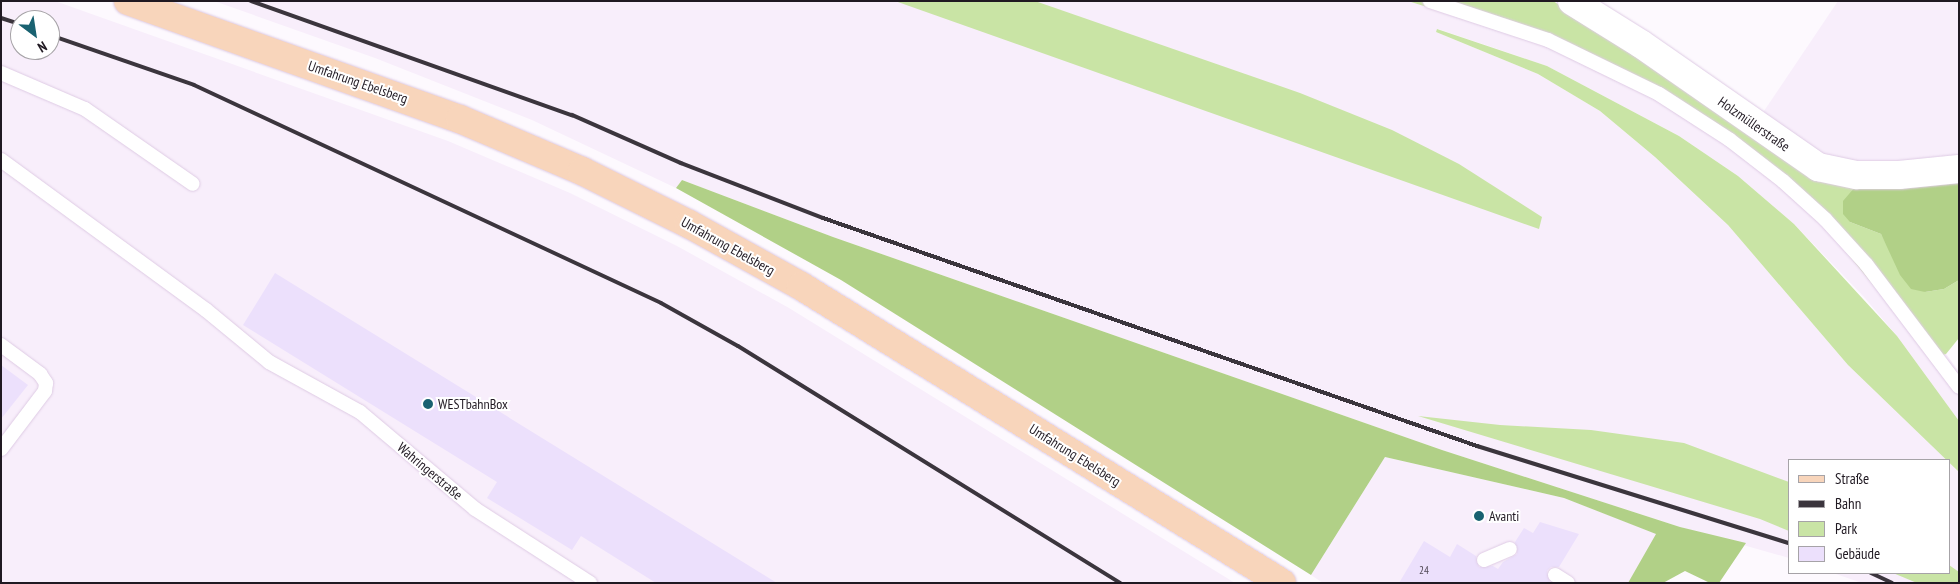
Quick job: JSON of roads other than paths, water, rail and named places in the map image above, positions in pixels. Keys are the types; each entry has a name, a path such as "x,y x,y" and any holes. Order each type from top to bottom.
{"main road":[{"name":"Umfahrung Ebelsberg","path":"128,1 460,119 582,171 689,224 801,286 1282,583"}],"street":[{"name":"Holzmüllerstraße","path":"1572,1 1641,44 1818,167 1857,175 1899,176 1959,169"}],"lane":[{"path":"1430,1 1557,44 1658,94 1730,140 1783,181 1824,219 1866,264 1959,387"},
{"path":"1,73 85,108 193,184"},
{"name":"Wahringerstraße","path":"1,160 206,310 269,362 360,412 475,509 590,583"},
{"path":"1,345 40,374 46,382 45,391 1,449"},
{"path":"1484,560 1510,549"},
{"path":"1555,575 1568,583"}],"railway":[{"path":"251,1 572,115 681,163 823,218 1477,446 1788,543"},
{"path":"1,18 10,21"},
{"path":"60,38 194,85 661,303 738,346 1120,583"},
{"path":"1873,574 1892,583"}],"place":[{"name":"WESTbahnBox","path":"428,404"},
{"name":"Avanti","path":"1479,516"}]}
